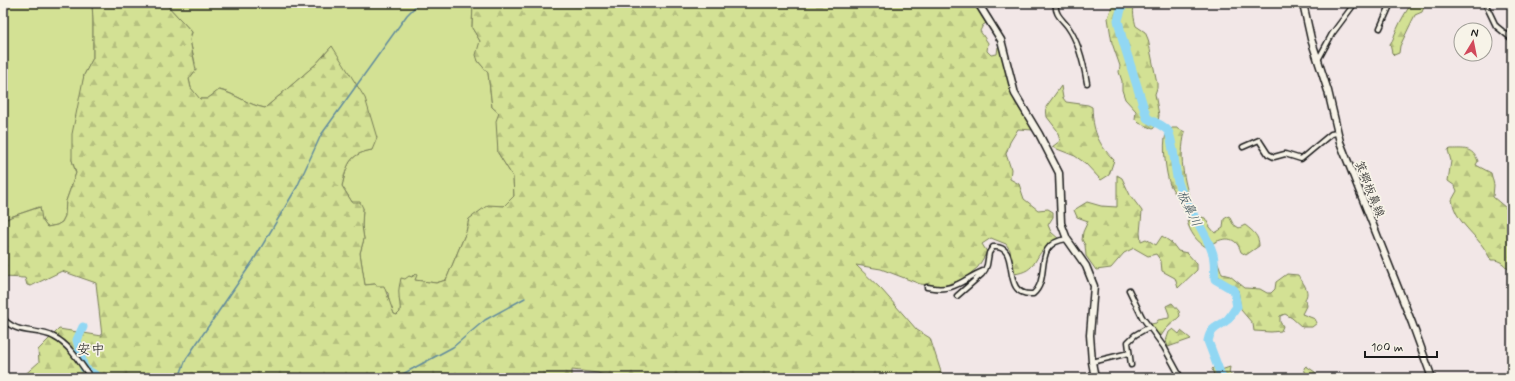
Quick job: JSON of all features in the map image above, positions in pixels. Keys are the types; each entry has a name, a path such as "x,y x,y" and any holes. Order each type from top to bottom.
{"street":[{"path":"978,3 1001,40 1015,94 1039,134 1059,173 1061,223 1067,239 1086,266 1094,286 1090,335 1095,378"},
{"path":"1056,3 1056,12 1072,33 1084,68 1087,83"},
{"name":"箕郷板鼻線","path":"1303,3 1310,38 1328,91 1337,133 1432,378"},
{"path":"1318,60 1332,34 1355,3"},
{"path":"1380,28 1391,3"},
{"path":"1485,3 1496,26 1512,39"},
{"path":"1243,147 1259,140 1268,154 1274,157 1285,154 1301,159 1331,134 1337,133"},
{"path":"957,296 985,270 990,250 993,247 1003,248 1008,252 1012,279 1017,289 1024,293 1033,294 1040,285 1045,252 1053,243 1067,239"},
{"path":"927,287 941,289 952,287 985,270"},
{"path":"1129,290 1142,317 1164,347 1181,378"},
{"path":"3,318 12,326 19,329 44,332 56,338 72,352 91,378"},
{"path":"1131,365 1128,342 1130,338 1149,327"},
{"path":"1092,362 1129,353"}],"green space":[{"path":"3,3 92,3 93,58 84,75 72,160 76,173 66,201 65,216 62,222 57,225 47,227 42,220 39,207 3,221"},
{"path":"92,3 165,3 192,32 190,40 196,70 189,79 191,88 200,99 207,99 219,90 259,107 265,108 316,64 332,46 365,98 377,138 372,150 358,154 350,162 345,172 342,186 352,202 360,202 363,208 362,226 364,239 360,253 365,285 375,284 378,286 384,286 394,314 397,315 400,312 399,291 401,278 405,279 409,276 412,277 415,274 417,275 415,280 436,283 446,280 466,232 469,219 488,205 504,206 514,196 513,177 498,153 496,121 499,113 492,107 488,73 478,61 476,55 480,41 472,28 473,3 976,3 988,22 983,25 980,31 988,43 987,51 991,55 997,54 998,47 1001,45 1015,102 1033,130 1018,129 1010,142 1006,154 1011,169 1010,179 1019,184 1024,199 1038,210 1048,209 1053,212 1053,217 1048,225 1051,232 1059,239 1043,250 1031,267 1027,270 1014,274 1010,250 1006,244 991,238 982,244 987,252 978,267 964,279 943,286 920,284 881,269 856,265 882,290 917,330 930,338 943,378 611,378 598,373 572,370 572,378 21,378 39,362 38,350 59,329 102,336 96,283 62,271 31,286 27,285 25,278 3,277 3,221 40,207 42,220 47,227 57,225 62,222 65,216 66,201 76,173 72,160 72,134 84,75 93,58"},
{"path":"165,3 473,3 472,28 480,41 478,61 488,73 492,107 499,113 498,153 513,177 514,196 504,206 488,206 469,219 466,232 446,280 436,283 414,280 413,275 399,298 401,304 400,312 397,315 394,314 389,301 388,293 375,284 365,285 360,253 364,239 362,226 363,208 352,202 342,186 345,172 353,158 358,154 372,150 332,46 316,64 265,108 259,107 220,90 207,99 199,99 191,88 189,79 195,63 190,40 192,32"},
{"path":"1113,3 1135,3 1133,12 1136,26 1145,32 1148,39 1157,83 1155,94 1159,115 1158,122 1153,129 1139,123 1135,119 1136,111 1125,99 1122,90 1122,81 1119,72 1120,66 1112,43 1108,18"},
{"path":"1412,3 1431,3 1424,7 1422,12 1415,15 1400,46 1399,53 1394,55 1390,44 1402,19"},
{"path":"1061,86 1063,98 1066,102 1088,105 1092,107 1093,123 1097,136 1108,154 1114,160 1109,175 1101,180 1085,163 1075,156 1052,147 1060,141 1057,130 1047,117 1046,107"},
{"path":"1172,128 1177,128 1185,132 1182,153 1183,172 1193,210 1185,212 1170,185 1166,167 1164,152 1165,139 1166,133"},
{"path":"1448,150 1467,150 1476,156 1478,161 1476,165 1491,173 1494,185 1493,197 1512,213 1512,273 1500,262 1491,260 1456,213 1452,200 1457,191 1455,186 1448,181 1451,161"},
{"path":"1117,175 1122,178 1130,195 1142,211 1140,233 1141,241 1146,239 1156,245 1162,236 1172,243 1178,251 1187,253 1197,264 1197,270 1178,288 1175,278 1162,271 1161,261 1156,254 1148,256 1134,248 1124,253 1111,268 1096,270 1086,256 1085,245 1082,240 1083,232 1088,221 1077,217 1074,210 1087,202 1101,206 1117,207"},
{"path":"1229,216 1233,224 1239,228 1245,225 1257,237 1259,246 1246,255 1241,252 1235,242 1226,239 1206,247 1194,236 1187,221 1201,217 1205,218 1215,233 1223,228 1224,219"},
{"path":"1214,251 1222,274 1230,276 1245,288 1260,289 1267,293 1271,293 1275,289 1276,282 1287,274 1298,275 1307,293 1305,299 1306,306 1302,314 1315,319 1317,323 1312,327 1302,327 1285,314 1280,316 1280,322 1283,326 1281,331 1254,331 1253,324 1241,310 1238,289 1221,278 1216,272 1212,261 1211,252"},
{"path":"1172,303 1179,311 1180,316 1165,330 1161,336 1158,335 1151,324 1156,323 1158,320 1169,318 1166,306"},
{"path":"1173,329 1179,334 1181,331 1191,339 1168,347 1166,341 1169,332"},
{"path":"1215,366 1218,371 1230,367 1229,373 1235,378 1215,378 1212,369"},
{"path":"1306,366 1315,372 1319,378 1307,378 1304,368"}],"waterway":[{"path":"179,378 186,359 253,261 297,187 321,135 407,15 419,3"},
{"name":"板鼻川","path":"1123,3 1118,20 1122,38 1147,118 1161,125 1168,131 1171,140 1178,182 1185,201 1205,235 1213,254 1215,279 1234,290 1237,307 1224,323 1213,330 1208,341 1222,378"},
{"path":"398,378 453,347 485,320 525,298"},
{"path":"83,327 77,340 84,368 100,378"}],"district":[{"name":"安中","path":"91,349"}]}
